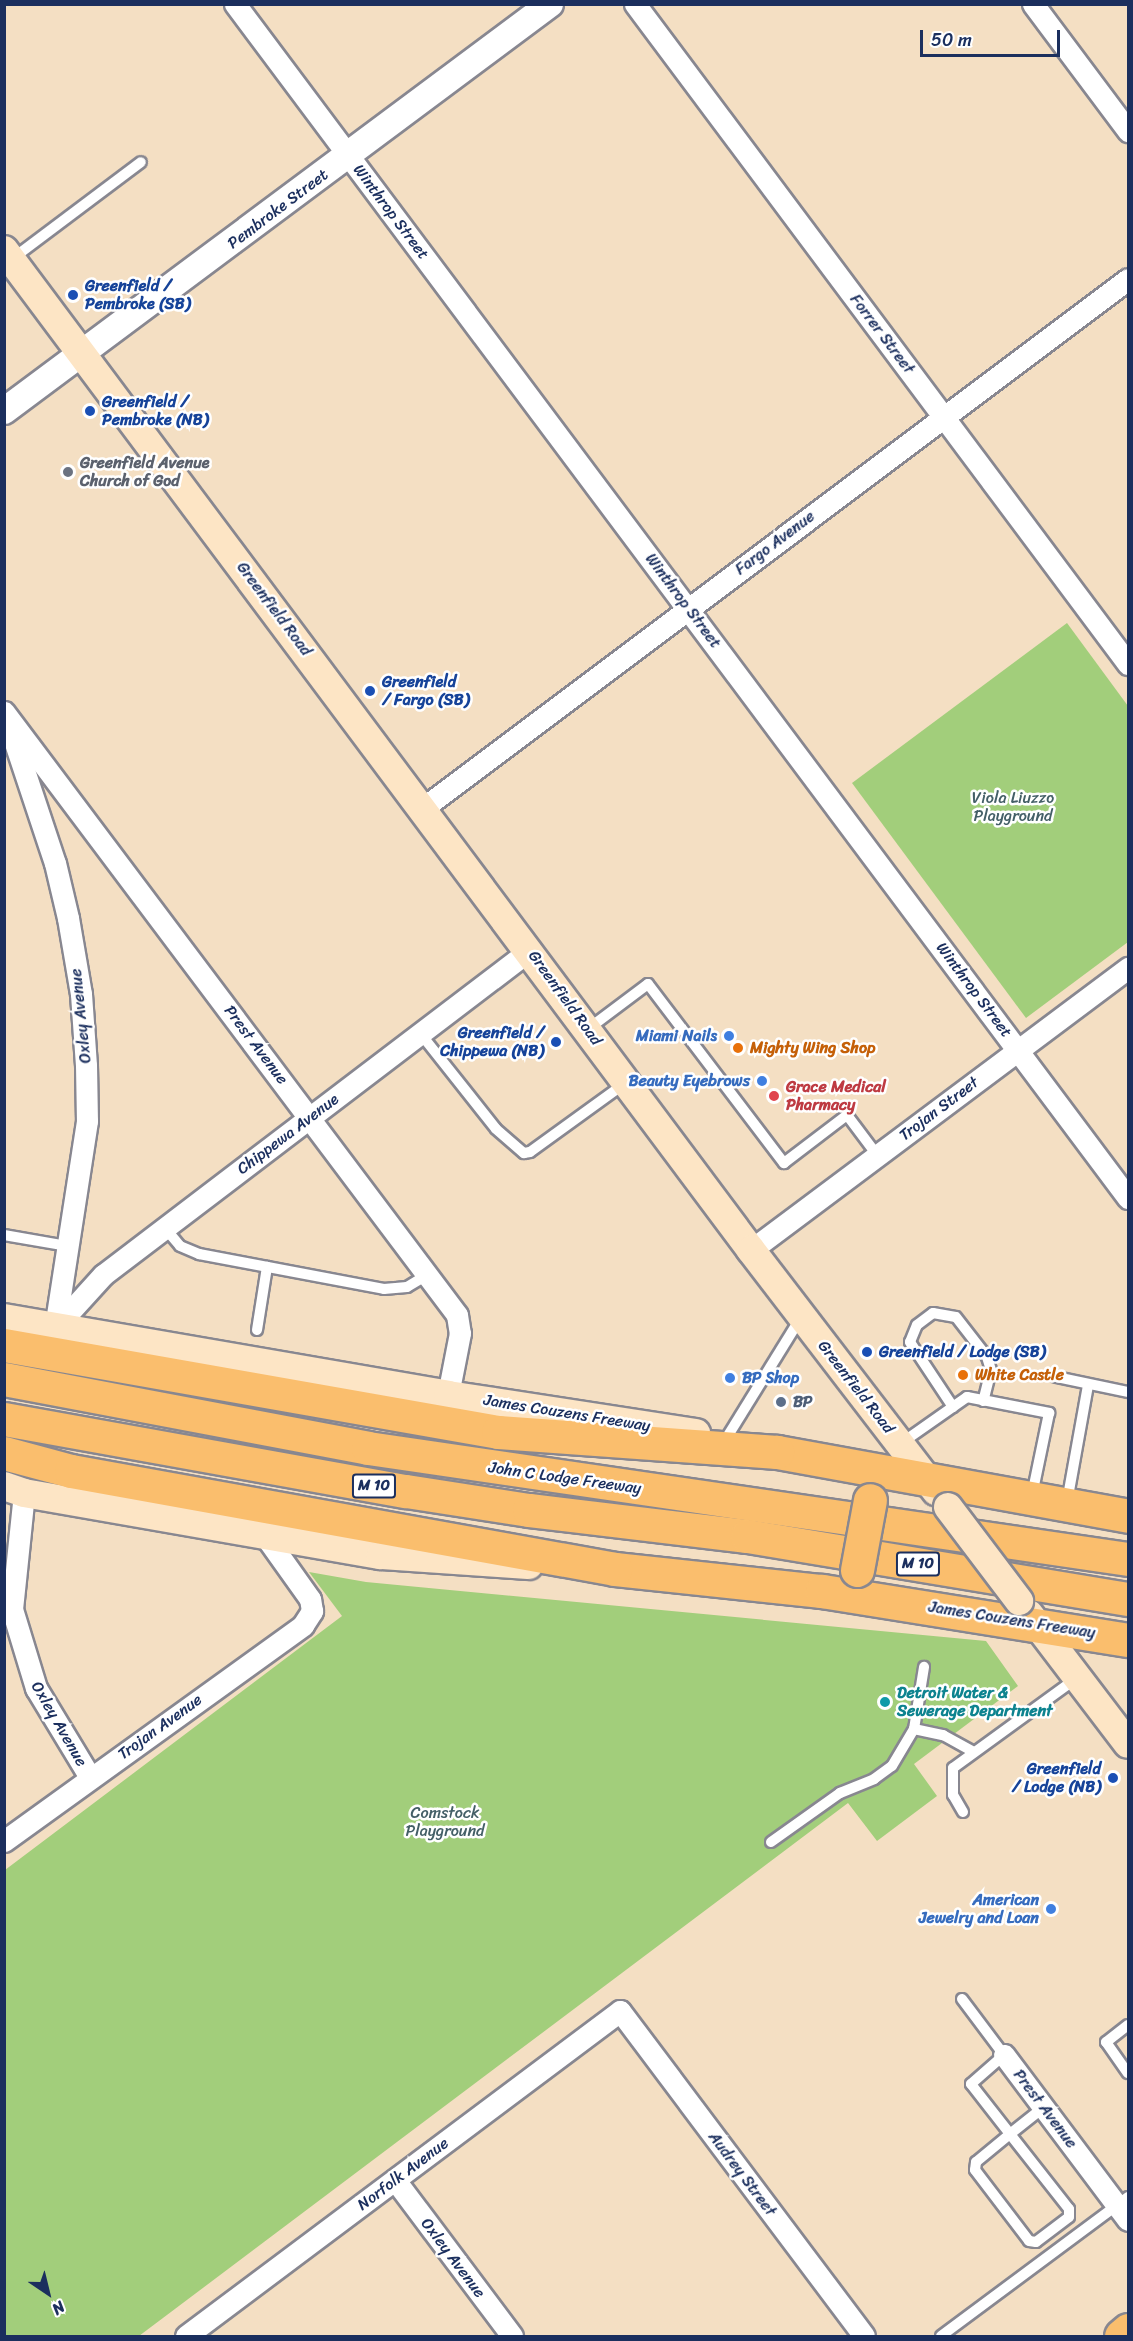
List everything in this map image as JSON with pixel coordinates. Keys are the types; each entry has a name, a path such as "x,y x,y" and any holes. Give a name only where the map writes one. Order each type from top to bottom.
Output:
{"main road":[{"name":"Greenfield Road","path":"8,255 530,950 751,1251 926,1476 1128,1744"},
{"name":"James Couzens Freeway","path":"4,1318 448,1395 727,1437 777,1452 926,1476 1128,1516"},
{"path":"4,1345 498,1432 777,1452"},
{"name":"John C Lodge Freeway","path":"4,1379 391,1451 1128,1559"},
{"name":"M 10","path":"4,1419 440,1496 747,1536 1128,1599"},
{"path":"4,1454 71,1471 615,1569"},
{"path":"822,1591 849,1580 857,1570 870,1500 864,1485 836,1462"},
{"name":"James Couzens Freeway","path":"14,1490 381,1556 615,1569 1027,1612 1128,1640"},
{"path":"1121,2337 1128,2331"}],"street":[{"name":"Winthrop Street","path":"235,4 1128,1198"},
{"name":"Pembroke Street","path":"4,411 550,4"},
{"name":"Forrer Street","path":"635,4 1128,664"},
{"path":"1033,4 1128,131"},
{"name":"Fargo Avenue","path":"423,808 1128,279"},
{"name":"Prest Avenue","path":"5,712 310,1117 427,1275 460,1324 448,1395"},
{"name":"Oxley Avenue","path":"5,712 55,863 81,994 87,1121 55,1328"},
{"name":"Chippewa Avenue","path":"55,1328 104,1275 530,950"},
{"name":"Trojan Street","path":"751,1251 1128,968"},
{"path":"4,1536 14,1490"},
{"name":"Oxley Avenue","path":"14,1490 12,1609 36,1688 90,1778"},
{"name":"Trojan Avenue","path":"4,1841 303,1625 312,1611 310,1599 266,1537"},
{"name":"Norfolk Avenue","path":"186,2337 620,2012"},
{"name":"Audrey Street","path":"620,2012 864,2337"},
{"name":"Prest Avenue","path":"1004,2055 1125,2207"},
{"name":"Oxley Avenue","path":"394,2181 512,2337"}],"lane":[{"path":"8,255 141,162"},
{"path":"588,1029 648,984 784,1162 847,1115 877,1155"},
{"path":"420,1034 496,1129 524,1153 530,1152 627,1082"},
{"path":"165,1228 180,1246 199,1254 384,1289 407,1287 427,1275"},
{"path":"4,1234 68,1246"},
{"path":"257,1330 267,1267"},
{"path":"953,1407 910,1342 916,1325 933,1313 956,1317 987,1357 991,1370 983,1401"},
{"path":"727,1437 802,1317"},
{"path":"1056,1377 1128,1392"},
{"path":"1066,1504 1088,1384"},
{"path":"900,1444 967,1397 1049,1413 1032,1498"},
{"path":"771,1842 840,1793 874,1779 892,1766 914,1729 924,1667"},
{"path":"963,1812 952,1796 953,1768 1077,1678"},
{"path":"914,1729 943,1735 974,1752"},
{"name":"Prest Avenue","path":"962,1999 1004,2055"},
{"path":"1128,2025 1106,2042 1128,2073"},
{"path":"1004,2055 971,2084 1010,2134 1069,2209 1068,2217 1036,2242 1029,2241 975,2170 976,2162 1010,2134 1044,2107"},
{"path":"941,2337 1125,2207"}],"green space":[{"name":"Viola Liuzzo Playground","path":"1067,623 1128,706 1128,942 1026,1018 852,783"},
{"name":"Comstock Playground","path":"309,1572 366,1582 986,1641 1018,1686 914,1764 937,1796 877,1841 848,1803 139,2336 5,2336 5,1870 342,1616"}],"place":[{"name":"Greenfield / Pembroke (SB)","path":"73,295"},
{"name":"Greenfield / Pembroke (NB)","path":"90,411"},
{"name":"Greenfield Avenue Church of God","path":"68,472"},
{"name":"Greenfield / Fargo (SB)","path":"370,691"},
{"name":"Miami Nails","path":"729,1036"},
{"name":"Greenfield / Chippewa (NB)","path":"556,1042"},
{"name":"Mighty Wing Shop","path":"738,1048"},
{"name":"Beauty Eyebrows","path":"762,1081"},
{"name":"Grace Medical Pharmacy","path":"774,1096"},
{"name":"Greenfield / Lodge (SB)","path":"867,1352"},
{"name":"White Castle","path":"963,1375"},
{"name":"BP Shop","path":"730,1378"},
{"name":"BP","path":"781,1402"},
{"name":"Detroit Water & Sewerage Department","path":"885,1702"},
{"name":"Greenfield / Lodge (NB)","path":"1113,1778"},
{"name":"American Jewelry and Loan","path":"1051,1909"}]}
